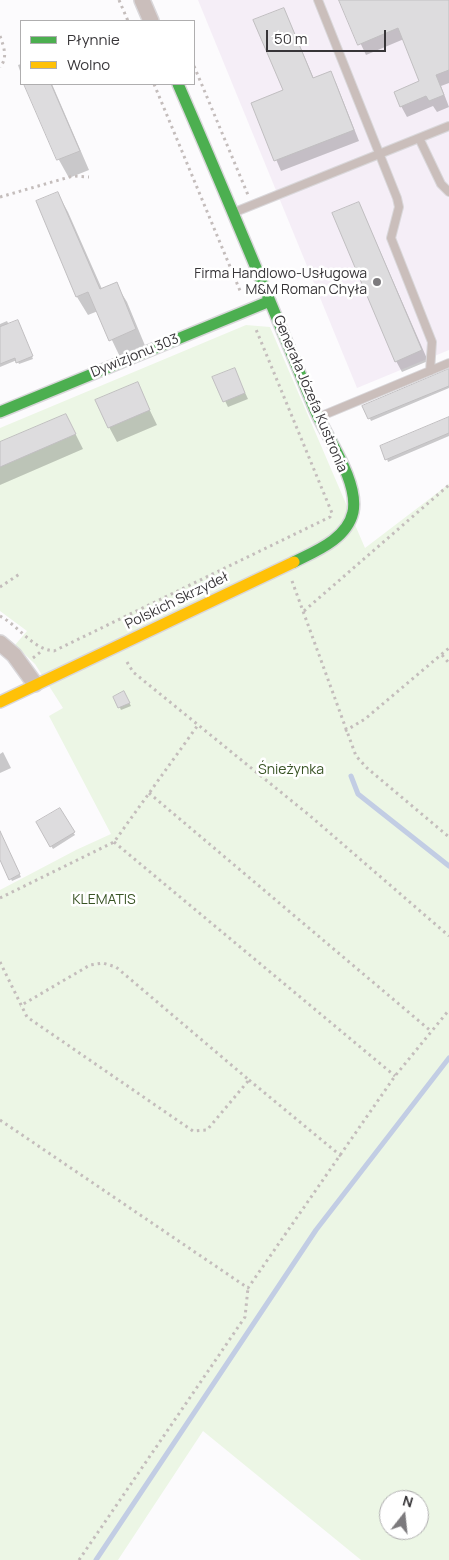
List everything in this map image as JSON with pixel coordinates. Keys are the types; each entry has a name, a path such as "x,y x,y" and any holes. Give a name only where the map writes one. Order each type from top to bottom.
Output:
{"street":[{"path":"142,0 151,20"},
{"name":"Generała Józefa Kustronia","path":"178,85 318,417 350,487 353,512"},
{"name":"Dywizjonu 303","path":"0,412 270,301"},
{"name":"Polskich Skrzydeł","path":"0,702 328,544 350,524 353,512"},
{"path":"0,643 14,655 35,684"}],"lane":[{"path":"318,0 380,154 399,207 391,238 432,342 430,371"},
{"path":"233,212 449,126"},
{"path":"419,138 441,184 449,192"},
{"path":"318,417 449,363"}],"path":[{"path":"119,0 128,20"},
{"path":"0,36 5,54 4,63 0,67"},
{"path":"195,68 252,205"},
{"path":"0,616 23,631 43,650 54,651 330,517 332,513 154,85"},
{"path":"0,197 73,176 89,177"},
{"path":"304,611 449,485"},
{"path":"285,566 304,611 345,731 356,756 367,768 449,837"},
{"path":"0,587 21,573"},
{"path":"345,731 365,719 449,648"},
{"path":"442,654 449,663"},
{"path":"133,672 309,815 449,936"},
{"path":"0,898 114,842 198,725"},
{"path":"149,793 432,1032"},
{"path":"114,842 395,1076"},
{"path":"0,962 27,1017 193,1131 207,1130 248,1080"},
{"path":"20,1006 90,965 103,963 116,967 248,1080 341,1156"},
{"path":"79,1560 244,1317 248,1288 395,1076 449,1010"},
{"path":"0,1120 248,1288"}],"shaded area":[{"path":"198,0 449,0 449,350 357,388"}],"green space":[{"path":"246,325 270,327 365,548 449,484 449,1560 361,1560 203,1431 118,1560 0,1560 0,890 111,834 49,716 63,708 35,664 15,645 27,631 0,611 0,428"}],"building":[{"path":"339,0 449,0 449,70 436,75 444,95 429,101 426,96 400,107 394,92 419,81 398,28 358,45"},
{"path":"284,8 313,78 331,71 354,130 274,161 251,103 283,90 253,20"},
{"path":"24,85 51,85 80,151 57,160"},
{"path":"58,192 100,289 117,282 136,329 109,341 88,292 76,297 36,201"},
{"name":"Firma Handlowo-Usługowa M&M Roman Chyła","path":"359,202 422,350 395,362 332,213"},
{"path":"18,320 33,356 16,363 15,358 0,364 0,327"},
{"path":"235,368 245,393 223,402 212,377"},
{"path":"449,369 449,386 368,419 362,406"},
{"path":"138,382 150,410 108,428 95,400"},
{"path":"66,414 76,434 0,467 0,442"},
{"path":"449,417 449,433 385,460 380,446"},
{"path":"124,691 130,703 118,708 113,697"},
{"path":"60,808 75,832 50,847 36,822"},
{"path":"0,831 20,874 9,880 0,860"}],"waterway":[{"path":"351,776 358,794 449,866"},
{"path":"96,1560 316,1230 449,1058"}],"traffic: fast":[{"path":"178,85 315,410 341,460 351,487 354,500 353,512 344,530 330,543 294,562"},
{"path":"0,412 270,301"}],"traffic: slow":[{"path":"0,702 294,562"}],"place":[{"name":"Firma Handlowo-Usługowa M&M Roman Chyła","path":"377,282"}],"park label":[{"name":"Śnieżynka","path":"291,770"},
{"name":"KLEMATIS","path":"104,900"}]}
